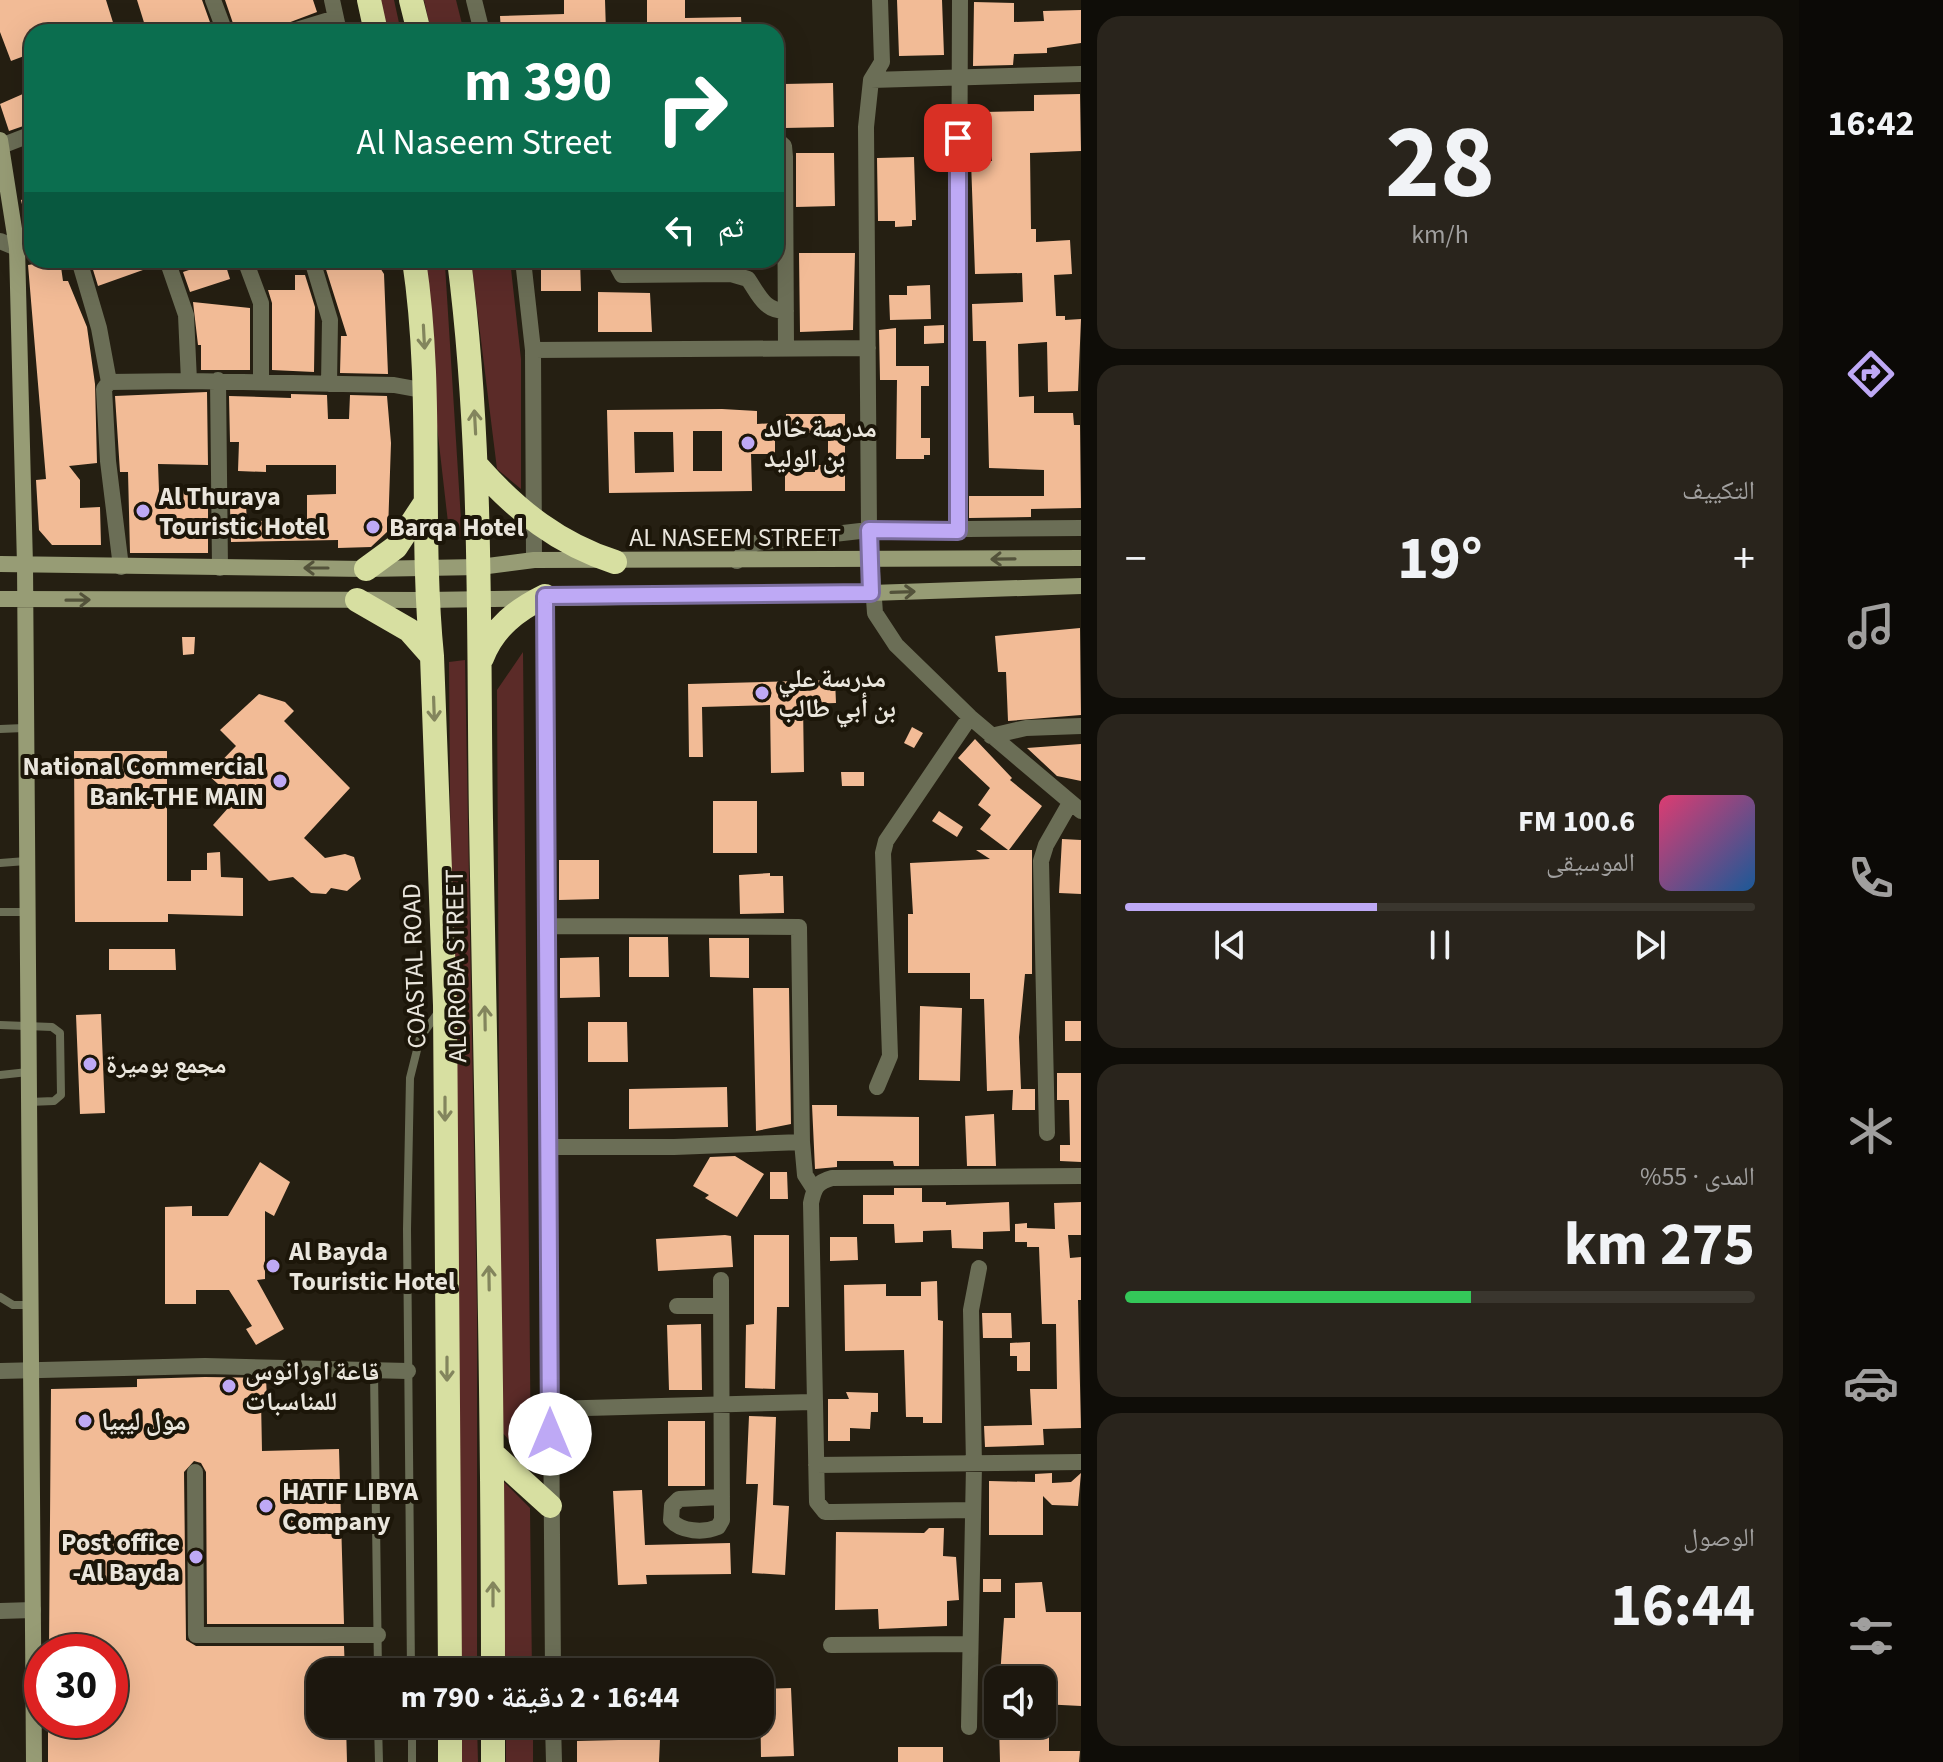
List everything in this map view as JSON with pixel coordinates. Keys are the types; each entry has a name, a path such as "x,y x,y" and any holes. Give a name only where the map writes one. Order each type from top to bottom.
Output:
{"highway":[{"path":"369,0 374,24"},
{"path":"411,0 417,24"},
{"name":"COASTAL ROAD","path":"415,268 424,324 427,391 426,600 432,656 445,1005 450,1658"},
{"name":"ALOROBA STREET","path":"460,268 478,467 478,667 493,1454 493,1658"},
{"path":"478,467 533,521 566,543 615,562"},
{"path":"366,569 402,540 426,501"},
{"path":"478,667 485,648 503,624 527,605 545,596"},
{"path":"357,600 401,624 432,656"},
{"path":"493,1454 550,1506"},
{"path":"450,1738 450,1762"},
{"path":"493,1738 493,1762"}],"street":[{"path":"213,0 222,24"},
{"path":"332,0 338,24"},
{"path":"474,0 480,24"},
{"path":"880,0 882,62 871,80 866,127 871,593 875,613 896,645 970,717 1075,807 1046,845 1041,861 1047,1133"},
{"path":"958,531 960,0"},
{"path":"871,80 1081,74"},
{"path":"0,241 24,248 1,143 24,136"},
{"path":"784,263 786,347"},
{"path":"24,268 24,728 33,1371 34,1762"},
{"path":"81,268 99,328 109,382 104,389 108,461 121,567"},
{"path":"170,268 186,315 189,381"},
{"path":"248,268 261,303 261,380"},
{"path":"314,268 330,320 329,384"},
{"path":"524,268 533,350 534,560"},
{"path":"618,268 622,275 731,274 748,279 763,304 774,311 786,311"},
{"path":"533,350 868,348"},
{"path":"218,380 220,568"},
{"path":"109,382 261,380 394,385 427,391"},
{"path":"737,561 746,549 761,542 869,530 1081,528"},
{"name":"AL NASEEM STREET","path":"0,564 366,569 480,567 534,560 1081,558"},
{"path":"0,599 426,600 871,593 1081,586"},
{"path":"545,596 553,1658"},
{"path":"877,1087 890,1056 883,853 886,841 970,717"},
{"path":"991,736 1026,728 1081,726"},
{"path":"546,926 799,927 802,1142 805,1175 814,1189"},
{"path":"550,1147 674,1147 802,1142"},
{"path":"973,1510 825,1512 817,1502 812,1402 811,1203 814,1189 821,1180 832,1178 1081,1176"},
{"path":"969,1727 974,1465 971,1310 979,1268"},
{"path":"721,1280 722,1497"},
{"path":"677,1306 720,1306"},
{"path":"0,1371 205,1366 408,1371"},
{"path":"549,1409 812,1402"},
{"path":"816,1465 1081,1462"},
{"path":"195,1472 196,1635 378,1635"},
{"path":"0,1611 33,1610"},
{"path":"831,1645 969,1644"},
{"path":"553,1738 554,1762"}],"lane":[{"path":"0,729 24,728"},
{"path":"0,863 26,861"},
{"path":"0,912 27,912"},
{"path":"411,1658 408,1371 410,1078 420,1038 445,1005"},
{"path":"0,1025 52,1027 60,1033 62,1088 54,1101 29,1102"},
{"path":"0,1075 28,1072"},
{"path":"0,1297 13,1305 32,1305"},
{"path":"374,1371 378,1658"},
{"path":"378,1738 379,1762"},
{"path":"412,1738 412,1762"}],"shaded area":[{"path":"376,0 394,0 399,24 380,24"},
{"path":"424,0 456,0 462,24 429,24"},
{"path":"419,268 445,268 462,536 450,540"},
{"path":"472,268 511,268 521,359 521,489 497,469"},
{"path":"523,652 531,1465 501,1431 497,690"},
{"path":"465,660 477,1311 477,1658 457,1658 449,662"},
{"path":"503,1481 530,1508 532,1658 505,1658"},
{"path":"458,1738 477,1738 478,1762 458,1762"},
{"path":"506,1738 533,1738 533,1762 506,1762"}],"building":[{"path":"0,0 106,0 114,24 24,24 24,56 11,61 0,32"},
{"path":"137,0 202,0 211,24 144,24"},
{"path":"225,0 313,0 317,12 285,24 233,24"},
{"path":"564,0 605,0 606,24 500,24 500,16 564,14"},
{"path":"647,0 685,0 685,18 741,17 741,24 647,24"},
{"path":"897,0 942,0 944,55 899,56"},
{"path":"974,2 1014,3 1014,22 1044,21 1043,11 1081,10 1081,43 1047,48 1047,53 1014,54 1013,65 973,66"},
{"path":"833,83 834,127 784,128 784,84"},
{"path":"24,94 24,126 9,131 0,104"},
{"path":"1080,94 1081,151 1030,153 1031,229 1036,229 1036,242 1070,240 1072,274 1054,275 1056,316 1065,316 1065,320 1081,319 1078,391 1048,392 1047,342 1018,344 1019,397 1034,396 1034,413 1073,413 1074,425 1080,425 1081,508 1031,509 1031,517 969,518 969,496 1044,496 1044,470 989,468 986,341 973,341 972,304 1023,302 1022,273 975,274 971,161 992,161 992,135 981,135 980,117 984,117 984,112 1034,111 1034,95"},
{"path":"796,153 834,153 835,206 796,207"},
{"path":"914,157 916,220 912,220 912,226 895,227 895,221 878,221 877,158"},
{"path":"799,253 855,253 853,330 800,332"},
{"path":"28,268 61,268 63,281 68,281 87,327 95,384 97,463 69,466 80,480 80,508 100,507 101,545 52,545 39,530 36,480 46,479"},
{"path":"92,268 149,268 98,286"},
{"path":"195,268 227,268 230,279 190,292 183,272"},
{"path":"326,268 380,268 384,274 388,374 340,373 341,336 347,336"},
{"path":"541,268 580,268 581,291 541,291"},
{"path":"295,275 305,275 315,307 314,372 272,370 272,303 268,290 295,290"},
{"path":"930,285 931,319 890,320 889,295 907,295 907,286"},
{"path":"598,292 650,293 652,332 598,332"},
{"path":"193,302 250,308 250,370 201,370 201,345 198,345"},
{"path":"944,325 944,343 924,344 924,326"},
{"path":"896,328 896,366 929,366 929,386 921,386 921,438 930,438 930,455 924,455 924,459 896,459 897,380 880,380 879,330"},
{"path":"207,392 208,465 158,464 159,491 208,490 208,553 130,553 128,472 120,472 115,396"},
{"path":"291,394 327,395 328,419 349,419 350,395 387,396 391,443 388,531 371,547 338,548 338,540 231,542 230,507 246,506 247,521 307,520 307,495 336,494 336,465 266,465 266,472 238,471 239,442 230,442 229,396 291,398"},
{"name":"مدرسة خالد بن الوليد","path":"607,410 757,411 757,424 775,423 775,454 751,454 752,491 609,493","holes":["693,431 722,431 722,471 693,471","634,432 673,432 674,472 635,473"]},
{"path":"786,414 845,414 845,491 785,491 785,472 815,472 815,465 828,465 828,433 786,433"},
{"path":"1080,628 1081,715 1008,721 1006,672 998,672 995,636"},
{"path":"182,637 195,637 194,654 183,655"},
{"path":"835,680 836,703 803,704 804,772 771,773 770,705 702,707 703,757 689,757 688,684"},
{"path":"259,694 285,702 294,711 284,721 350,788 304,838 325,858 345,854 354,857 361,879 347,891 331,888 326,894 311,893 293,877 269,881 213,825 229,807 227,792 208,775 236,746 220,730"},
{"path":"912,727 923,733 914,748 904,743"},
{"path":"975,739 1012,778 1010,780 1042,806 1009,850 1032,850 1032,974 1025,974 1019,1037 1021,1089 1035,1089 1035,1110 1012,1110 1013,1090 987,1091 984,999 970,999 970,973 908,973 908,914 913,914 910,863 990,859 976,850 1008,850 980,829 991,815 978,805 990,788 958,758"},
{"path":"1081,744 1081,781 1057,776 1027,748"},
{"path":"74,751 167,751 167,881 191,881 191,870 207,870 207,853 220,852 221,877 243,878 243,916 168,914 168,922 75,922"},
{"path":"841,772 864,772 864,786 842,786"},
{"path":"713,801 757,801 757,853 713,853"},
{"path":"939,811 963,827 957,837 932,821"},
{"path":"1062,839 1081,840 1081,894 1059,893"},
{"path":"559,860 599,860 599,899 559,900"},
{"path":"770,873 770,876 783,876 784,913 740,914 739,875"},
{"path":"629,937 668,937 669,977 629,977"},
{"path":"709,938 749,938 749,978 710,977"},
{"path":"109,949 175,949 176,970 109,970"},
{"path":"599,957 600,997 560,998 560,958"},
{"path":"753,988 789,988 791,1124 756,1131"},
{"path":"920,1006 962,1008 960,1081 919,1080"},
{"name":"مجمع بوميرة","path":"101,1014 105,1113 80,1114 76,1015"},
{"path":"1065,1021 1081,1021 1081,1041 1065,1041"},
{"path":"588,1022 627,1022 628,1062 588,1062"},
{"path":"1057,1073 1081,1073 1081,1162 1060,1161 1060,1145 1070,1145 1069,1100 1057,1100"},
{"path":"727,1087 728,1127 629,1129 629,1089"},
{"path":"812,1105 837,1105 837,1116 919,1117 919,1166 894,1166 893,1161 837,1161 837,1167 815,1169"},
{"path":"994,1114 996,1166 967,1166 965,1116"},
{"path":"735,1156 764,1174 737,1217 705,1198 709,1195 693,1186 710,1157"},
{"path":"260,1162 290,1182 274,1216 265,1211 265,1279 257,1280 284,1329 256,1345 246,1329 252,1326 229,1290 196,1290 196,1304 165,1304 165,1207 192,1206 192,1216 228,1216"},
{"path":"770,1172 787,1172 788,1199 770,1199"},
{"path":"894,1188 922,1188 922,1202 946,1202 946,1205 1009,1202 1010,1231 983,1232 983,1249 952,1248 951,1230 923,1231 923,1242 895,1243 894,1224 863,1224 863,1195 894,1195"},
{"path":"1081,1202 1081,1235 1068,1235 1070,1258 1081,1257 1081,1300 1078,1300 1081,1428 1043,1429 1044,1445 985,1447 984,1426 1032,1425 1030,1389 1057,1389 1056,1324 1042,1324 1039,1247 1027,1247 1027,1242 1015,1242 1015,1224 1027,1223 1027,1228 1055,1229 1054,1203"},
{"path":"754,1235 789,1235 789,1307 777,1307 775,1389 745,1388 746,1325 754,1324"},
{"path":"731,1236 733,1267 658,1271 656,1239"},
{"path":"830,1237 857,1237 858,1260 830,1261"},
{"path":"937,1281 938,1320 943,1321 942,1423 923,1423 923,1417 906,1417 904,1350 845,1351 844,1285 886,1284 886,1296 921,1296 921,1282"},
{"path":"982,1313 1011,1313 1012,1338 983,1338"},
{"path":"701,1324 702,1390 669,1390 667,1325"},
{"path":"1030,1342 1030,1371 1017,1371 1017,1356 1010,1356 1010,1343"},
{"name":"Post office -Al Bayda","path":"266,1378 267,1400 261,1400 262,1451 339,1449 344,1624 207,1624 206,1472 201,1463 194,1461 184,1472 186,1640 196,1646 344,1646 344,1658 306,1658 306,1738 346,1738 347,1762 48,1762 48,1738 128,1738 128,1634 49,1634 51,1389 137,1387 137,1379"},
{"path":"846,1392 878,1393 878,1412 871,1412 870,1429 850,1428 850,1441 828,1441 828,1399 849,1399"},
{"path":"749,1416 776,1417 773,1505 789,1506 785,1575 752,1573 758,1484 746,1484"},
{"path":"668,1421 705,1421 705,1486 668,1486"},
{"path":"1052,1473 1052,1483 1071,1482 1081,1473 1078,1506 1052,1505 1043,1496 1043,1535 989,1535 989,1481 1035,1482 1035,1474"},
{"path":"642,1490 645,1545 730,1543 731,1574 646,1575 647,1584 618,1585 613,1491"},
{"path":"929,1528 944,1528 943,1556 956,1557 959,1600 947,1601 947,1626 879,1629 878,1609 835,1610 836,1532 924,1533"},
{"path":"983,1579 1001,1579 1001,1592 983,1592"},
{"path":"1042,1582 1046,1612 1081,1612 1081,1706 1056,1705 1056,1666 1001,1666 1004,1618 1015,1618 1015,1583"},
{"path":"791,1688 794,1756 761,1757 761,1738 774,1738 774,1689"},
{"path":"999,1738 1049,1738 1049,1751 1080,1751 1079,1762 1000,1762"},
{"path":"660,1739 659,1762 577,1762 577,1741"},
{"path":"898,1747 943,1747 943,1762 898,1762"}],"place":[{"name":"مدرسة خالد بن الوليد","path":"748,443"},
{"name":"Al Thuraya Touristic Hotel","path":"143,511"},
{"name":"Barqa Hotel","path":"373,527"},
{"name":"مدرسة علي بن أبي طالب","path":"762,693"},
{"name":"National Commercial Bank-THE MAIN","path":"280,781"},
{"name":"مجمع بوميرة","path":"90,1064"},
{"name":"Al Bayda Touristic Hotel","path":"273,1266"},
{"name":"قاعة اورانوس للمناسبات","path":"229,1386"},
{"name":"مول ليبيا","path":"85,1421"},
{"name":"HATIF LIBYA Company","path":"266,1506"},
{"name":"Post office -Al Bayda","path":"196,1557"}],"route":[{"path":"550,1434 545,596 871,593 869,530 958,531 958,138"}]}
